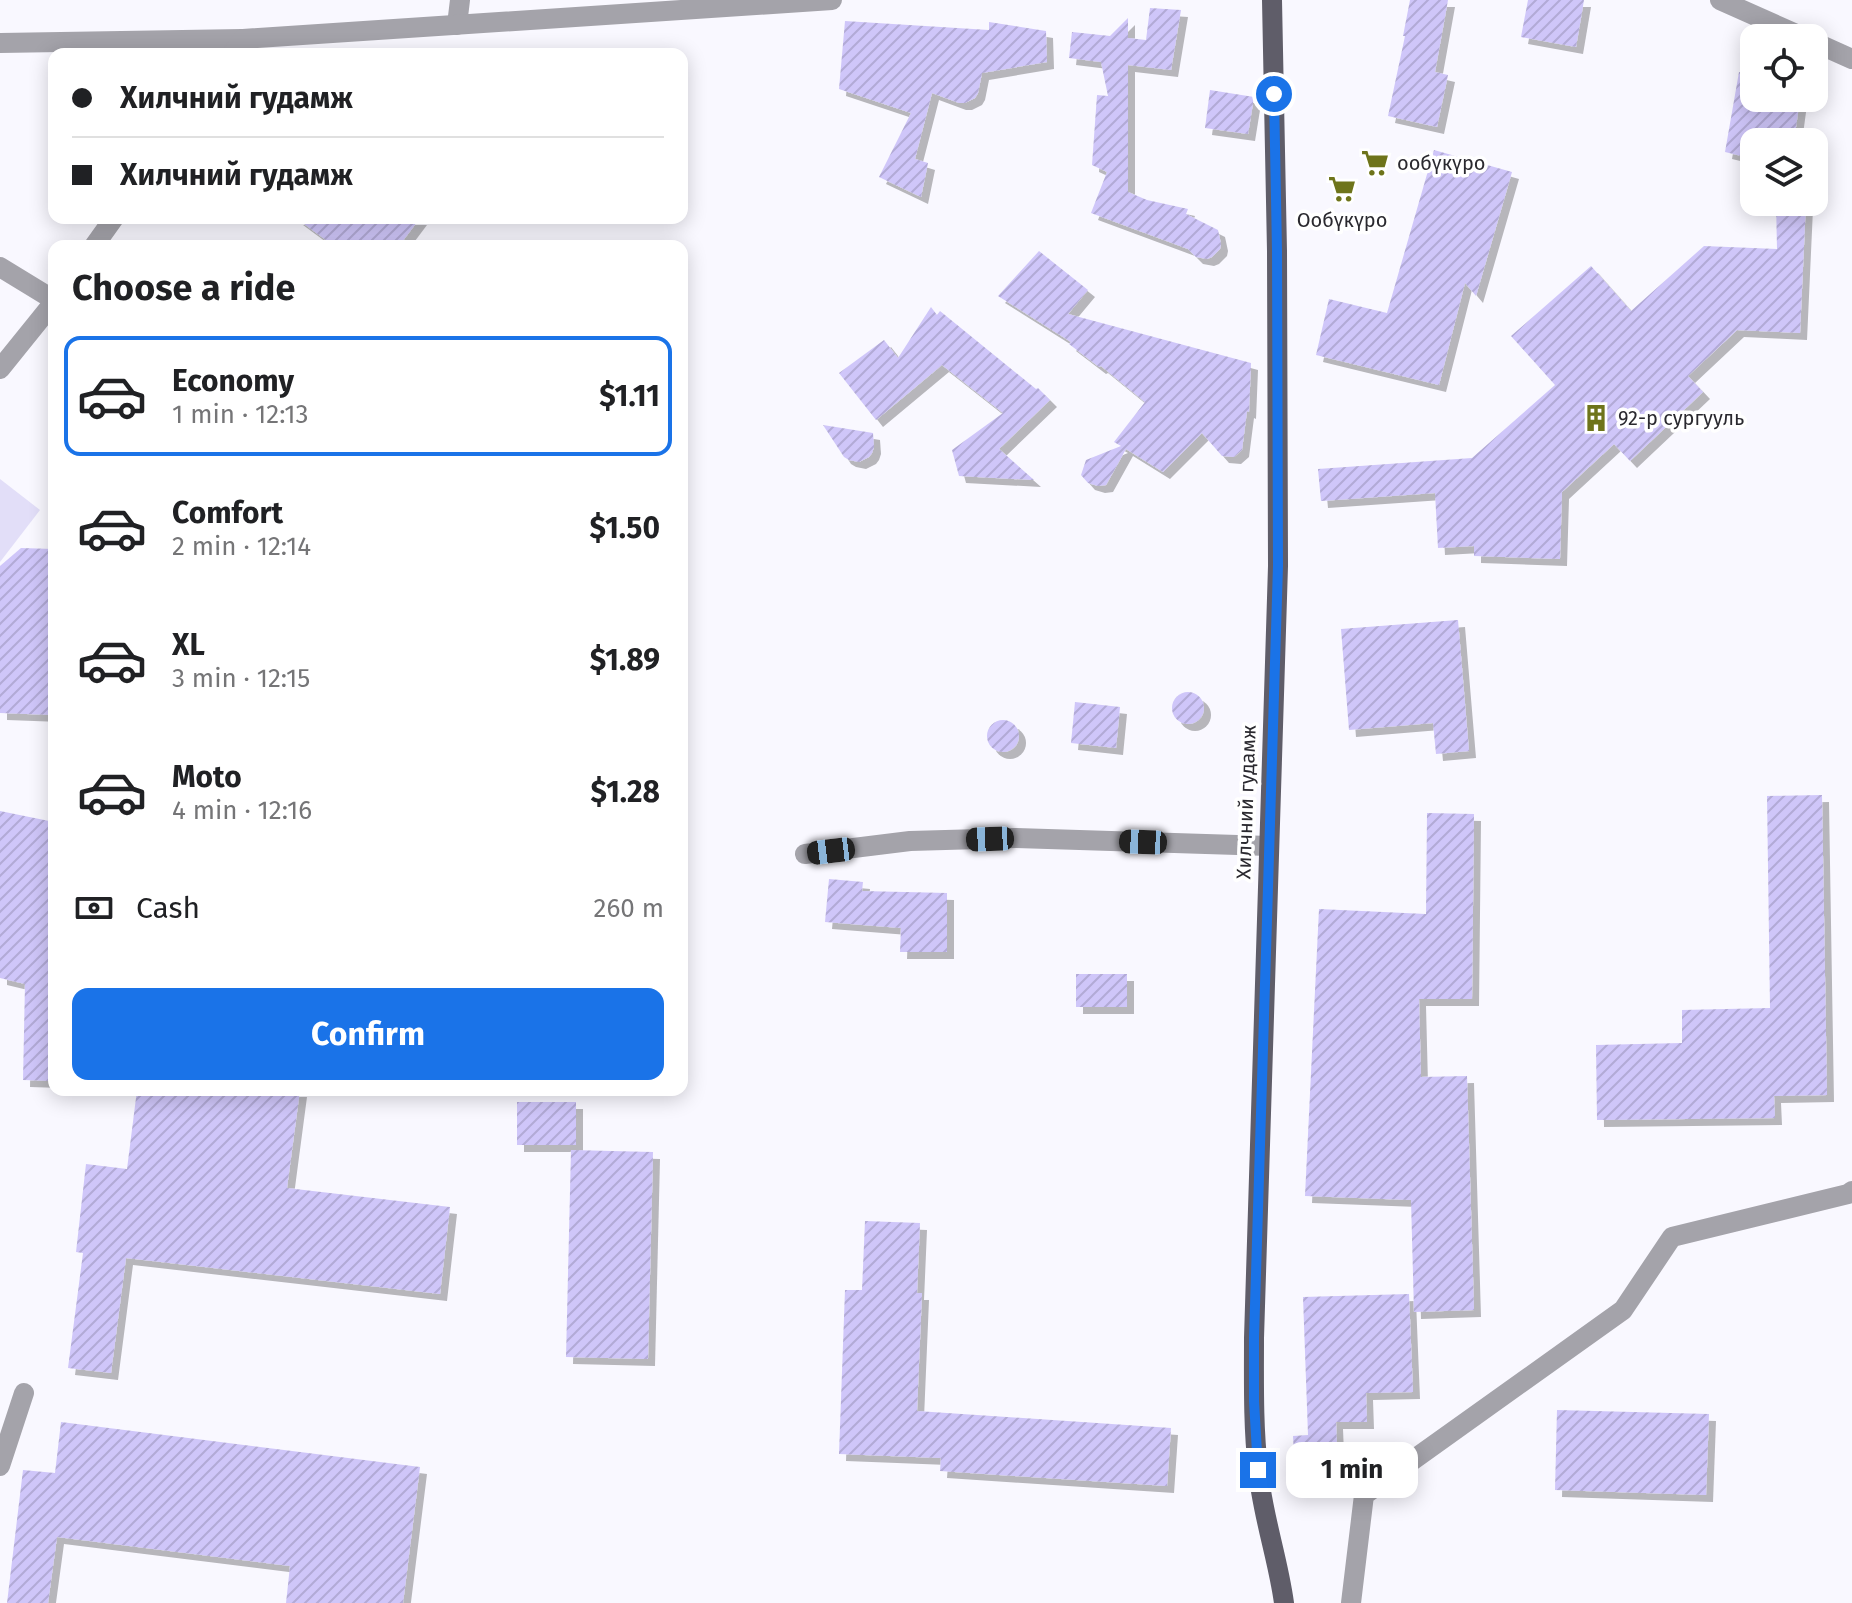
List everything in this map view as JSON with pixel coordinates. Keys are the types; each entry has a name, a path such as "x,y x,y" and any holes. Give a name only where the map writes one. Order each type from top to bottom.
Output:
{"main road":[{"name":"Хилчний гудамж","path":"1272,0 1278,566 1254,1401 1258,1470 1284,1603"}],"street":[{"path":"457,25 460,0"},
{"path":"0,43 238,46 457,25 832,0"},
{"path":"1720,0 1774,24"},
{"path":"1828,48 1852,59"},
{"path":"0,267 48,297"},
{"path":"0,369 48,309"},
{"path":"805,854 910,841 1016,838 1269,846"},
{"path":"1351,1603 1364,1495 1623,1310 1672,1237 1852,1191"},
{"path":"0,1466 24,1393"}],"shaded area":[{"path":"0,479 40,510 0,562"}],"building":[{"path":"1410,0 1448,0 1435,72 1448,75 1437,127 1388,116"},
{"path":"1528,0 1584,0 1576,47 1521,37"},
{"path":"1150,8 1181,10 1171,70 1128,65 1128,192 1147,200 1188,209 1186,214 1218,230 1220,249 1207,259 1091,213 1107,172 1092,165 1097,95 1108,96 1101,62 1069,58 1072,32 1110,36 1128,18 1128,38 1146,40"},
{"path":"845,21 989,30 989,22 1046,31 1047,62 982,73 978,93 965,103 932,93 915,159 928,163 921,197 879,177 911,113 839,89"},
{"path":"1739,72 1740,112 1798,112 1796,128 1740,128 1740,156 1725,152"},
{"path":"1210,90 1254,97 1248,134 1205,128"},
{"path":"1434,150 1512,172 1476,296 1465,283 1439,385 1316,355 1329,299 1387,313"},
{"name":"92-р сургууль","path":"1776,216 1805,216 1800,333 1737,330 1688,376 1703,392 1630,461 1614,444 1562,492 1560,559 1474,556 1474,546 1438,548 1435,493 1321,501 1318,469 1472,458 1555,385 1511,336 1591,266 1631,311 1704,246 1777,249"},
{"path":"304,224 416,224 404,240 326,240"},
{"path":"1039,251 1088,290 1068,314 1251,363 1249,412 1242,450 1234,457 1222,456 1202,433 1163,472 1126,449 1106,485 1088,483 1081,475 1086,460 1121,446 1114,442 1145,402 1069,344 1071,342 998,296"},
{"path":"931,307 937,315 940,311 1050,400 999,449 1034,480 959,476 952,450 1003,413 942,365 876,420 839,373 884,340 898,358"},
{"path":"823,425 873,433 872,453 859,462 849,460"},
{"path":"21,548 48,549 48,715 0,713 0,566"},
{"path":"1458,620 1469,751 1436,754 1433,723 1349,730 1341,629"},
{"path":"1188,692 1199,697 1204,708 1199,719 1188,724 1177,719 1172,708 1177,697"},
{"path":"1075,702 1120,707 1116,748 1071,743"},
{"path":"1003,720 1014,725 1019,736 1014,747 1003,752 992,747 987,736 992,725"},
{"path":"1822,795 1827,1095 1774,1096 1775,1118 1597,1120 1596,1045 1682,1043 1682,1010 1770,1008 1767,796"},
{"path":"0,811 48,821 48,1081 23,1080 25,984 0,978"},
{"path":"1427,813 1474,814 1472,999 1419,999 1421,1077 1467,1076 1474,1310 1414,1312 1411,1200 1305,1196 1319,909 1426,914"},
{"path":"829,879 863,882 862,891 947,893 947,952 900,952 901,928 825,922"},
{"path":"1076,974 1127,974 1127,1007 1076,1007"},
{"path":"136,1096 299,1096 287,1188 450,1207 440,1294 126,1258 111,1373 68,1368 83,1253 76,1252 86,1164 127,1169"},
{"path":"517,1102 576,1102 576,1145 517,1145"},
{"path":"571,1150 653,1152 648,1359 566,1357"},
{"path":"865,1221 920,1223 917,1293 922,1293 917,1411 1171,1428 1167,1486 940,1471 941,1458 839,1454 845,1290 862,1290"},
{"path":"1409,1294 1413,1392 1366,1393 1367,1422 1336,1422 1338,1471 1295,1473 1293,1436 1308,1435 1303,1297"},
{"path":"1557,1410 1709,1414 1706,1495 1555,1490"},
{"path":"61,1422 420,1467 403,1603 286,1603 290,1566 57,1537 48,1603 7,1603 23,1470 55,1473"}],"place":[{"name":"ообүкүро","path":"1375,163"},
{"name":"Ообүкүро","path":"1342,189"},
{"name":"92-р сургууль","path":"1596,418"}],"route":[{"path":"1258,1470 1254,1338 1278,566 1274,94"}]}
